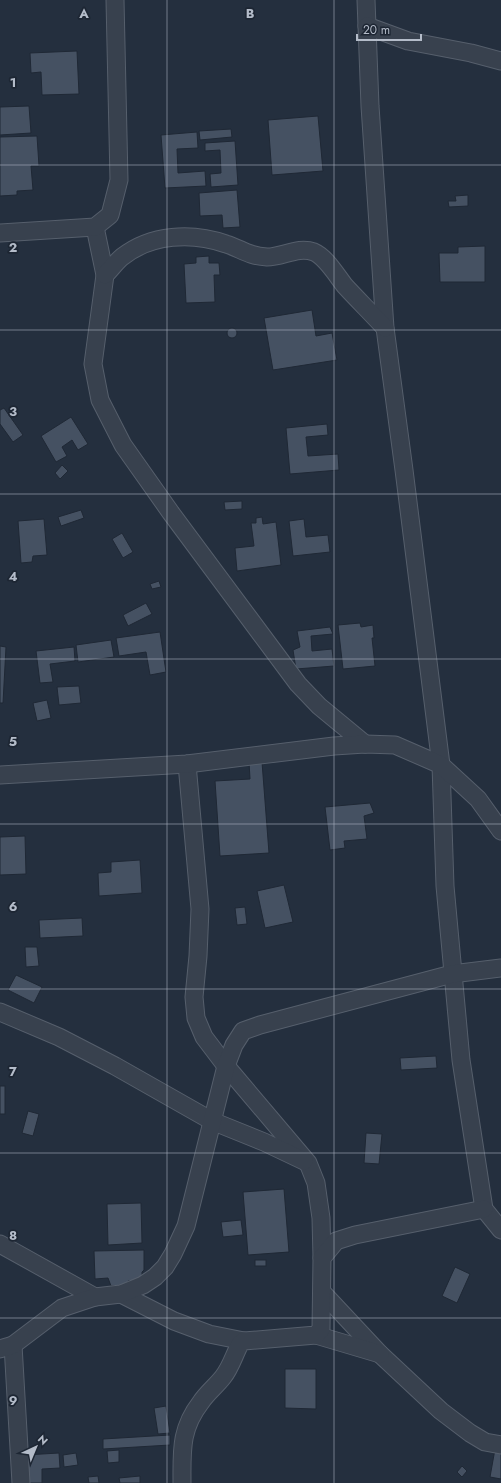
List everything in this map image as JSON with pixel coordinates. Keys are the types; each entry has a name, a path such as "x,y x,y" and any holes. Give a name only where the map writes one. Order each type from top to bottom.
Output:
{"street":[{"path":"0,233 95,227 110,215 119,180 115,0"},
{"path":"366,0 370,106 385,328 441,765 445,886 461,1060 484,1209 501,1230"},
{"path":"367,26 408,42 471,53 501,61"},
{"path":"95,227 105,275 93,364 100,400 123,445 171,513 298,684 319,706 365,744"},
{"path":"105,275 122,258 138,247 154,241 178,236 205,239 227,244 248,254 267,257 303,250 314,252 321,257 346,287 385,328"},
{"path":"0,775 187,764 334,746 365,744 396,745 441,765 478,799 501,831"},
{"path":"187,764 200,909 198,956 194,997 196,1018 204,1037 226,1066 308,1163 316,1183 321,1218 322,1258 321,1329 316,1335"},
{"path":"478,799 501,811"},
{"path":"21,1483 6,1347 62,1308 94,1297 121,1294 143,1285 156,1277 165,1268 186,1226 226,1066 234,1045 243,1031 267,1023 452,974 501,968"},
{"path":"0,1012 66,1040 121,1069 212,1121 264,1142 308,1163"},
{"path":"322,1258 336,1241 355,1235 484,1209"},
{"path":"0,1244 94,1297"},
{"path":"322,1292 380,1354 440,1411 485,1442 501,1445"},
{"path":"121,1294 174,1321 209,1334 244,1341 316,1335 380,1354"},
{"path":"182,1483 182,1447 184,1433 189,1419 201,1402 223,1377 240,1344 244,1341"}],"building":[{"path":"77,51 79,94 42,95 41,72 31,73 30,53"},
{"path":"29,106 31,133 0,135 0,107"},
{"path":"318,116 323,171 272,175 268,120"},
{"path":"231,129 232,137 200,140 199,131"},
{"path":"197,132 198,148 177,149 178,173 205,171 206,186 165,188 161,135"},
{"path":"37,136 39,166 31,166 33,190 17,191 17,195 0,196 0,137"},
{"path":"235,141 238,185 211,187 210,174 221,173 220,150 205,151 205,143"},
{"path":"237,190 240,227 223,228 222,215 200,216 199,193"},
{"path":"468,195 468,206 449,207 448,201 456,201 455,196"},
{"path":"485,246 485,282 440,282 439,253 458,253 458,247"},
{"path":"209,256 209,263 219,263 220,275 214,275 215,302 186,303 184,264 196,263 196,257"},
{"path":"312,310 316,336 332,333 337,360 273,370 264,318"},
{"path":"230,328 234,328 237,333 234,338 230,338 227,335 227,331"},
{"path":"4,408 23,435 13,442 0,424 0,410"},
{"path":"71,417 88,444 78,450 72,440 62,447 67,456 56,462 41,436"},
{"path":"327,424 328,435 306,437 308,456 338,454 339,470 290,474 286,428"},
{"path":"62,465 68,471 60,479 55,473"},
{"path":"242,501 242,509 225,510 224,502"},
{"path":"81,510 84,518 61,526 58,517"},
{"path":"262,517 263,524 276,522 281,565 237,571 235,548 254,546 251,523 256,523 256,518"},
{"path":"44,519 47,555 33,556 32,562 21,563 18,521"},
{"path":"304,519 306,537 328,535 330,552 293,556 289,521"},
{"path":"122,533 133,552 123,558 112,539"},
{"path":"159,581 161,587 152,589 150,584"},
{"path":"146,603 152,614 128,626 123,615"},
{"path":"360,623 361,627 373,625 374,638 372,638 375,666 343,669 338,625"},
{"path":"330,627 333,634 311,636 312,651 332,649 334,666 296,669 293,650 300,647 297,631"},
{"path":"160,632 166,672 150,675 146,652 119,656 116,638"},
{"path":"111,640 114,657 78,662 76,645"},
{"path":"0,646 6,647 3,703 0,703"},
{"path":"74,647 75,661 50,664 53,682 40,683 36,651"},
{"path":"79,686 81,703 59,705 57,687"},
{"path":"47,700 51,718 37,721 33,703"},
{"path":"249,762 262,762 269,853 220,856 215,781 250,779"},
{"path":"370,803 374,813 364,816 367,839 344,841 345,848 330,850 325,807"},
{"path":"25,836 26,874 0,875 0,837"},
{"path":"140,860 142,893 99,896 98,873 111,872 111,862"},
{"path":"284,885 293,922 265,928 257,891"},
{"path":"245,907 247,924 237,925 235,908"},
{"path":"82,918 83,936 40,938 39,920"},
{"path":"25,947 37,947 39,966 26,967"},
{"path":"16,975 42,987 34,1003 8,990"},
{"path":"436,1056 437,1068 401,1070 400,1058"},
{"path":"0,1086 5,1086 5,1114 0,1114"},
{"path":"28,1111 39,1114 33,1136 22,1133"},
{"path":"366,1133 382,1134 379,1164 364,1163"},
{"path":"284,1189 289,1252 248,1255 243,1192"},
{"path":"141,1203 142,1243 108,1245 107,1204"},
{"path":"241,1220 243,1235 223,1237 221,1222"},
{"path":"144,1250 144,1270 142,1272 142,1280 128,1281 125,1285 111,1286 108,1278 95,1279 94,1251"},
{"path":"255,1260 266,1260 266,1266 255,1266"},
{"path":"455,1267 470,1274 457,1303 442,1296"},
{"path":"285,1369 316,1369 316,1409 285,1408"},
{"path":"166,1406 170,1433 158,1434 154,1408"},
{"path":"170,1435 170,1445 103,1449 103,1439"},
{"path":"495,1449 501,1450 501,1479 490,1477"},
{"path":"119,1450 119,1462 108,1463 107,1451"},
{"path":"59,1453 60,1468 42,1469 42,1483 27,1483 25,1455"},
{"path":"76,1453 78,1465 64,1467 63,1455"},
{"path":"462,1466 467,1471 462,1477 457,1472"},
{"path":"98,1476 99,1483 89,1483 88,1477"},
{"path":"140,1476 140,1483 120,1483 119,1478"}]}
